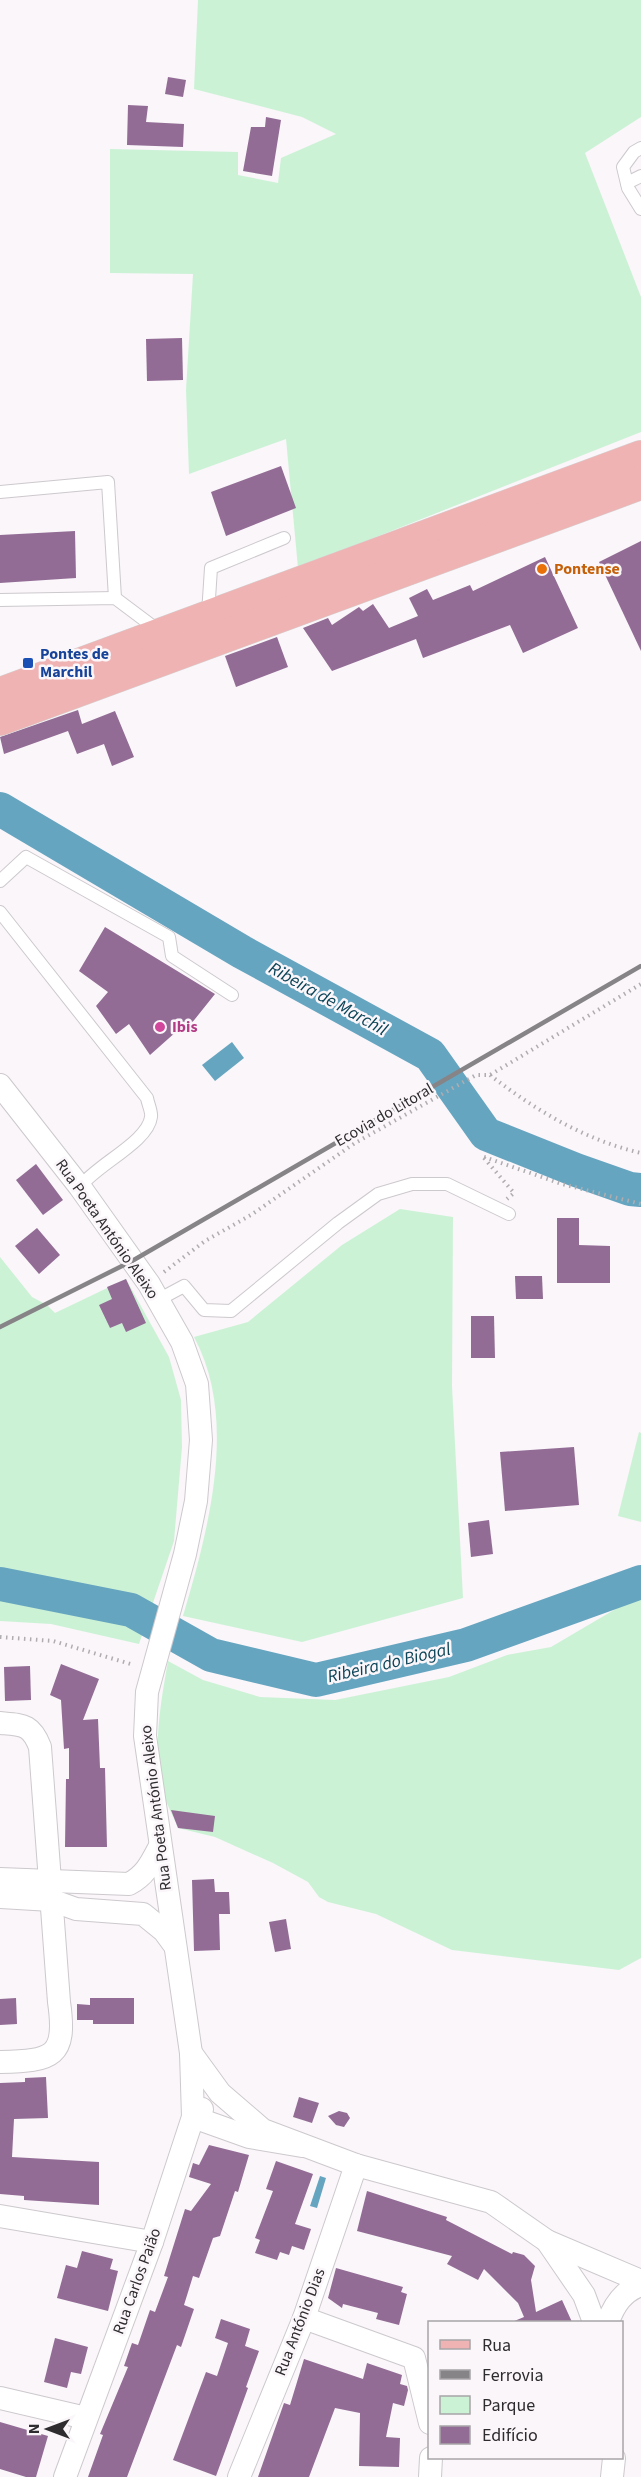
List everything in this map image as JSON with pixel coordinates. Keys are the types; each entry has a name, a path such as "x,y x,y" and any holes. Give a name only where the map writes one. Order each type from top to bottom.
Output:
{"main road":[{"path":"0,693 641,457"},
{"path":"0,719 641,483"}],"street":[{"name":"Rua Poeta António Aleixo","path":"0,1086 80,1187 154,1292 182,1342 197,1384 201,1440 196,1501 185,1554 147,1692 145,1736 163,1894 175,1947 191,2053 220,2092 263,2130 356,2165 491,2202 547,2241 584,2295 594,2321"},
{"path":"0,1724 24,1725 34,1732 40,1747 54,1945 63,2031 58,2047 45,2058 0,2062"},
{"path":"129,1884 140,1878 149,1868 159,1846"},
{"path":"0,1878 129,1884 163,1894"},
{"path":"0,1897 50,1879"},
{"path":"50,1879 81,1909"},
{"path":"124,1911 150,1903 163,1894"},
{"path":"54,1945 65,1918 81,1909 143,1914 164,1931 175,1947"},
{"path":"191,2053 193,2118 249,2137 302,2146"},
{"name":"Rua Carlos Paião","path":"65,2477 152,2242 193,2118 220,2092"},
{"name":"Rua António Dias","path":"239,2477 304,2318 356,2165"},
{"path":"0,2216 152,2242"},
{"path":"547,2241 641,2283"},
{"path":"608,2321 612,2310 628,2289 641,2283"},
{"path":"304,2318 414,2358 428,2419"},
{"path":"0,2398 86,2418"},
{"path":"430,2477 431,2459"},
{"path":"612,2477 614,2459"}],"lane":[{"path":"641,148 634,152 623,166 627,183 641,209"},
{"path":"627,183 641,176"},
{"path":"0,492 108,482 115,598"},
{"path":"208,617 211,568 284,538"},
{"path":"0,600 115,598 162,634"},
{"path":"0,881 26,857 169,937 172,956 232,995"},
{"path":"0,912 147,1098 151,1117 143,1134 88,1176 80,1187"},
{"path":"154,1292 184,1286 204,1310 231,1311 338,1223 378,1194 412,1184 447,1184 509,1214"}],"path":[{"name":"Ecovia do Litoral","path":"154,1292 205,1240 251,1215 355,1143 476,1076 490,1075 641,984"},
{"path":"490,1075 537,1109 609,1146 641,1153"},
{"path":"496,1207 514,1193 484,1157 562,1184 641,1204"},
{"path":"0,1637 53,1641 154,1660"}],"green space":[{"path":"198,0 641,0 641,117 585,153 641,297 641,432 298,568 286,439 189,474 186,390 193,274 110,273 110,149 238,152 238,175 278,183 281,158 336,134 302,117 194,89"},
{"path":"400,1209 453,1217 452,1386 463,1598 302,1642 183,1616 202,1548 209,1512 215,1476 217,1439 215,1404 207,1369 194,1337 248,1322 342,1245"},
{"path":"0,1257 32,1297 47,1305 55,1313 126,1279 169,1357 181,1400 182,1447 174,1541 139,1644 51,1624 0,1621"},
{"path":"639,1432 641,1433 641,1522 618,1516"},
{"path":"641,1594 641,1958 619,1970 452,1950 376,1914 328,1902 319,1897 308,1882 273,1863 215,1837 178,1828 162,1791 158,1754 161,1707 168,1661 203,1680 260,1697 335,1700 449,1677 507,1655 551,1647"}],"water":[{"path":"232,1042 244,1058 215,1081 202,1065"},
{"path":"320,2176 326,2178 317,2208 310,2206"}],"building":[{"path":"168,77 186,80 183,97 165,94"},
{"path":"128,105 148,106 146,122 184,124 183,147 127,145"},
{"path":"266,117 281,120 272,176 243,171 251,127 265,127"},
{"path":"182,338 183,380 147,381 146,339"},
{"path":"281,466 296,508 226,536 211,492"},
{"path":"75,531 76,578 0,583 0,535"},
{"path":"641,541 641,651 599,562"},
{"path":"545,557 578,628 523,653 510,625 423,658 416,639 332,671 303,628 328,618 332,625 359,607 363,611 373,604 389,628 418,616 409,598 427,589 433,600 470,585 473,591"},
{"path":"277,637 288,667 236,687 225,656"},
{"path":"78,710 82,724 115,711 134,757 112,766 104,744 77,754 68,731 4,754 0,737"},
{"name":"Ibis","path":"105,927 215,994 183,1034 177,1031 150,1055 129,1024 116,1034 96,1006 108,992 79,971"},
{"path":"36,1164 63,1200 43,1215 16,1180"},
{"path":"557,1218 579,1218 579,1245 610,1246 610,1283 557,1283"},
{"path":"37,1228 60,1255 39,1274 15,1246"},
{"path":"515,1276 542,1276 543,1299 516,1299"},
{"path":"126,1279 146,1323 126,1332 122,1323 110,1328 99,1305 112,1299 107,1287"},
{"path":"471,1316 494,1316 495,1358 471,1358"},
{"path":"574,1447 579,1505 505,1511 500,1452"},
{"path":"489,1520 493,1554 471,1557 468,1523"},
{"path":"61,1664 99,1679 83,1720 98,1719 100,1768 105,1768 107,1847 65,1847 69,1748 64,1749 61,1700 50,1695"},
{"path":"30,1666 31,1700 5,1701 4,1667"},
{"path":"171,1810 215,1816 213,1832 178,1828"},
{"path":"214,1879 215,1892 229,1892 230,1914 219,1914 220,1950 194,1951 192,1880"},
{"path":"286,1919 291,1949 275,1952 269,1922"},
{"path":"16,1998 17,2024 0,2025 0,1999"},
{"path":"90,1998 134,1998 134,2024 93,2024 93,2020 77,2020 77,2004 90,2005"},
{"path":"46,2077 48,2118 14,2119 12,2157 99,2162 99,2205 24,2200 24,2196 0,2194 0,2083 25,2082 25,2078"},
{"path":"299,2097 319,2103 312,2123 293,2117"},
{"path":"339,2111 347,2113 350,2118 344,2127 336,2125 328,2116"},
{"path":"209,2145 249,2155 238,2192 235,2191 220,2236 213,2238 199,2278 193,2276 184,2305 194,2309 181,2347 177,2345 127,2477 88,2477 103,2435 100,2434 128,2367 124,2366 132,2343 138,2345 150,2310 155,2312 168,2277 164,2276 185,2209 191,2211 211,2184 189,2177 193,2163 199,2165"},
{"path":"276,2161 313,2174 295,2224 311,2229 304,2250 292,2246 289,2255 280,2252 277,2260 255,2253 260,2240 255,2238 273,2191 266,2189"},
{"path":"367,2191 447,2217 446,2220 512,2254 513,2252 524,2255 535,2266 531,2280 536,2312 562,2300 572,2321 514,2321 524,2317 518,2303 484,2269 478,2280 447,2264 452,2256 357,2231"},
{"path":"82,2251 113,2259 110,2269 118,2271 108,2311 57,2298 66,2265 77,2268"},
{"path":"336,2268 403,2287 401,2292 407,2294 399,2325 376,2319 378,2313 343,2304 342,2308 328,2298"},
{"path":"221,2319 250,2329 245,2346 259,2351 216,2476 173,2460 206,2372 217,2376 228,2343 215,2338"},
{"path":"55,2338 88,2347 81,2374 71,2372 67,2388 44,2382"},
{"path":"304,2359 363,2379 367,2363 402,2375 400,2384 407,2386 408,2390 404,2406 393,2403 386,2437 400,2438 399,2467 359,2466 360,2413 335,2408 309,2477 258,2477 284,2403 290,2405"},
{"path":"0,2422 48,2436 36,2477 26,2477 0,2469"}],"waterway":[{"name":"Ribeira de Marchil","path":"0,809 242,952 430,1055 486,1134 576,1170 630,1189 641,1190"},
{"name":"Ribeira do Biogal","path":"0,1584 131,1610 211,1655 316,1680 466,1645 641,1582"}],"railway":[{"path":"0,1327 132,1261 641,966"}],"place":[{"name":"Pontense","path":"542,569"},
{"name":"Pontes de Marchil","path":"28,663"},
{"name":"Ibis","path":"160,1027"}]}
